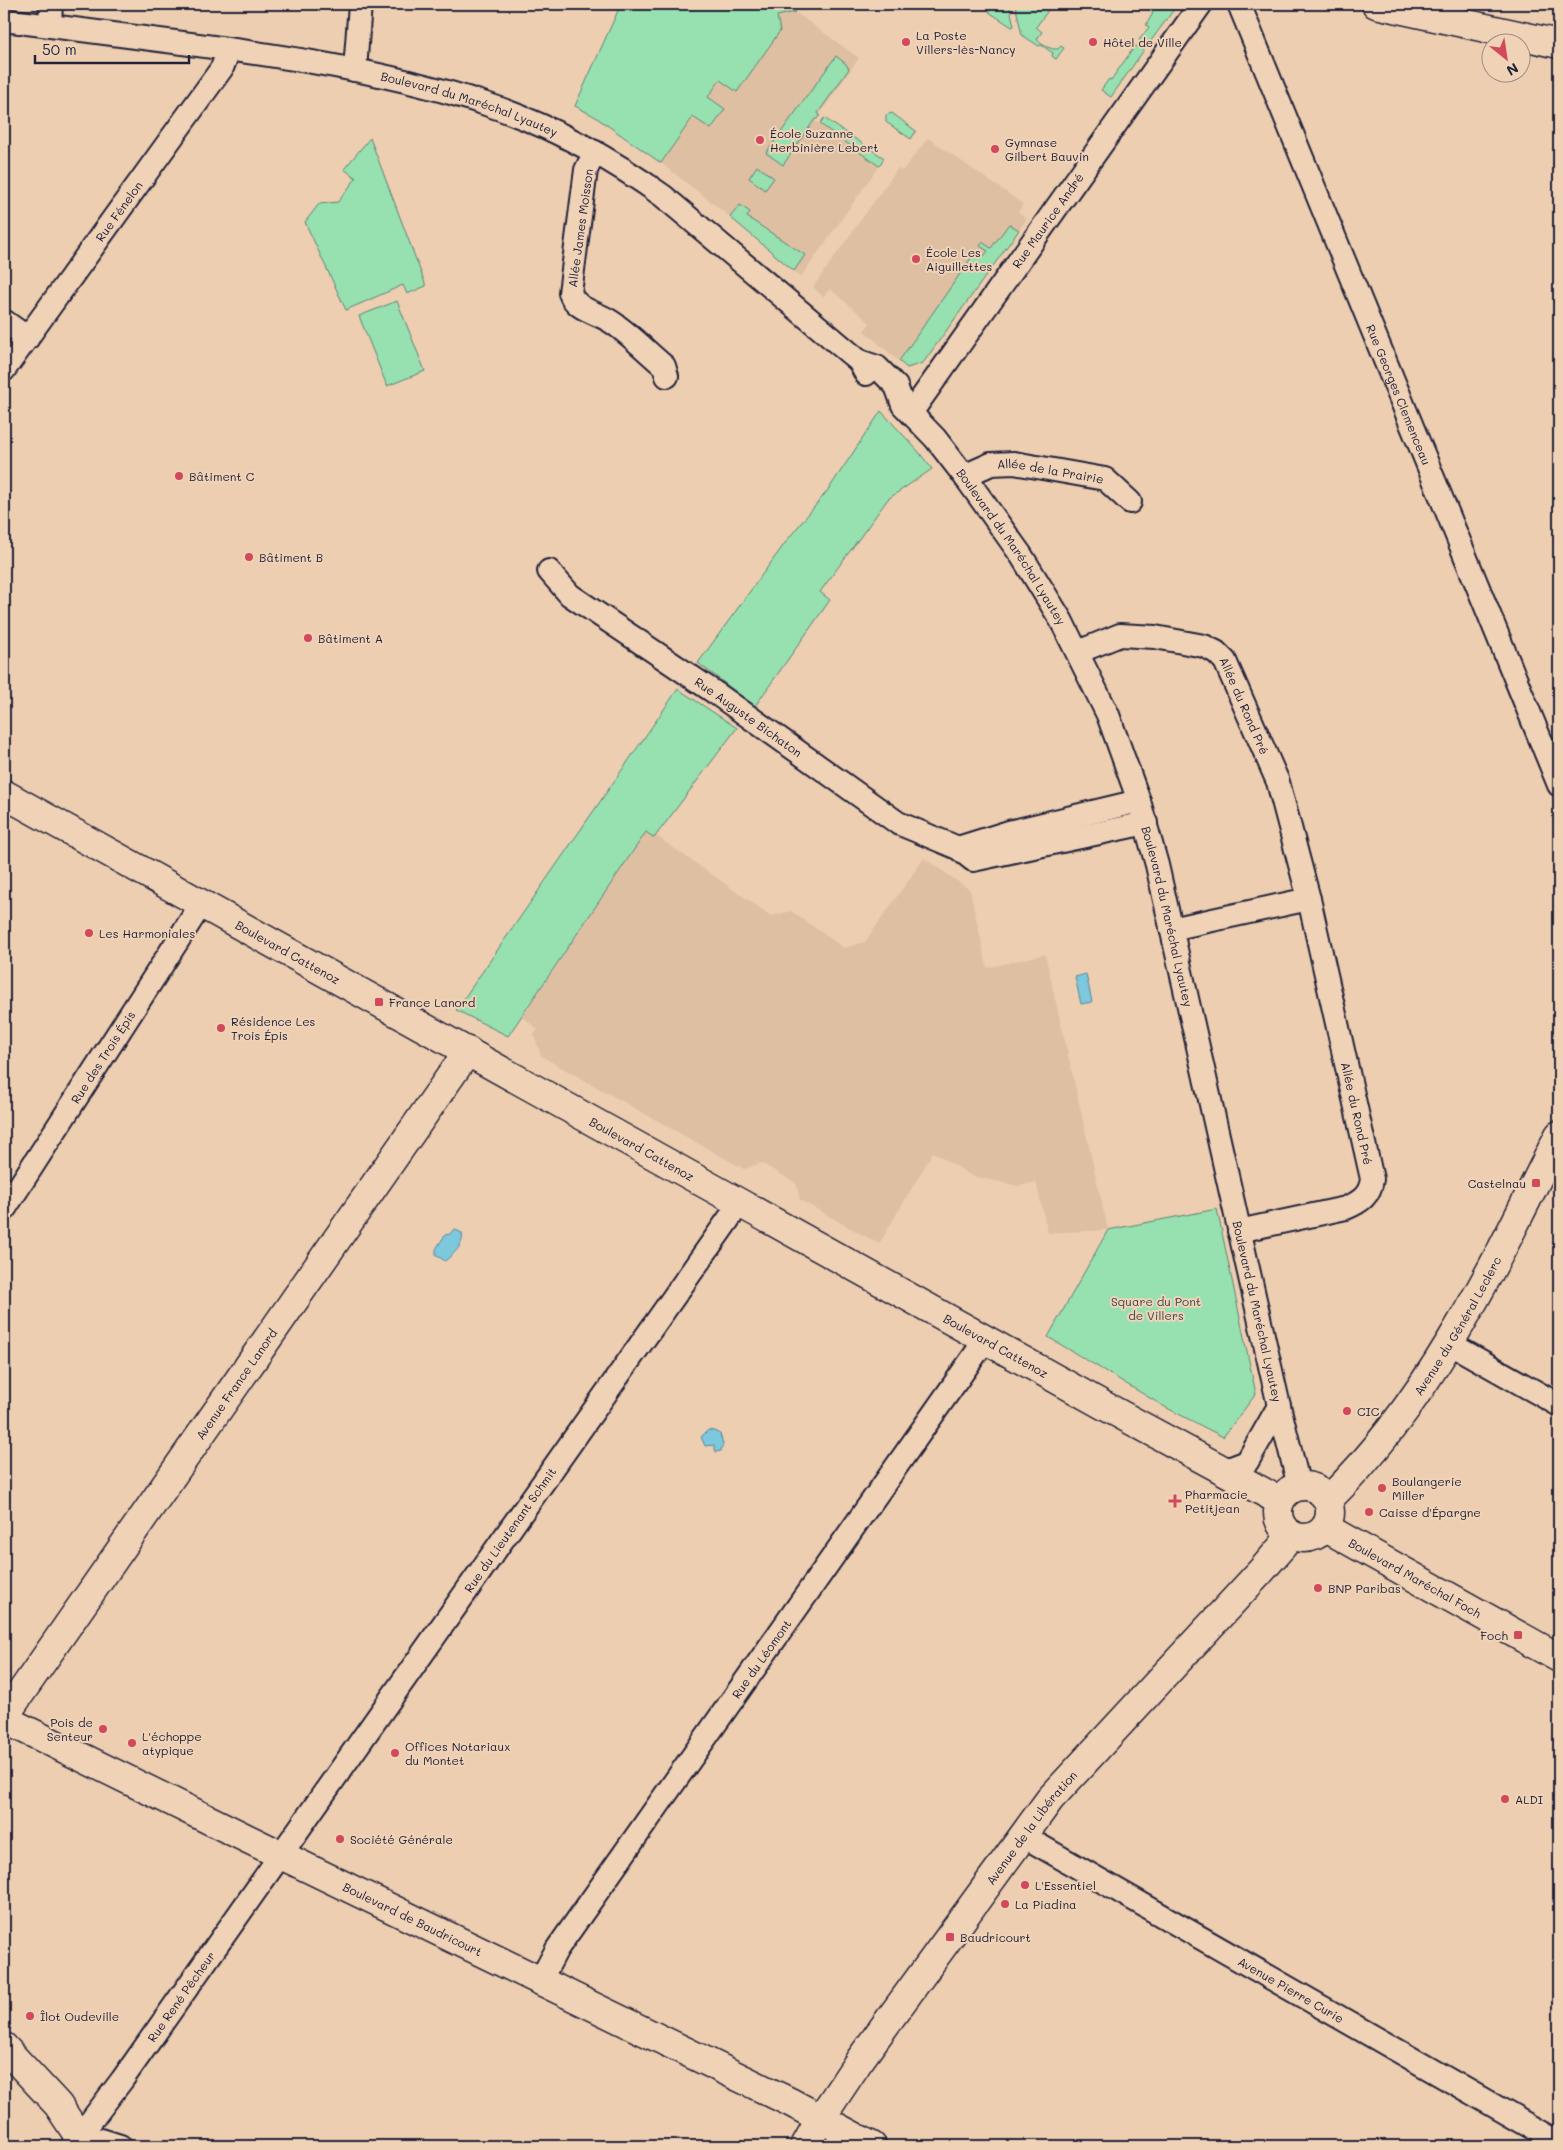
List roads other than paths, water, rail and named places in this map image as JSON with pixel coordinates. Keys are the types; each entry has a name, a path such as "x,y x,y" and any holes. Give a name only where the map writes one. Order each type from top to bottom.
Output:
{"street":[{"path":"355,70 360,4"},
{"name":"Rue Maurice André","path":"907,409 1201,4"},
{"name":"Rue Georges Clemenceau","path":"1239,4 1559,785"},
{"path":"1376,4 1559,44"},
{"name":"Boulevard du Maréchal Lyautey","path":"4,20 51,15 229,50 355,70 485,104 508,112 595,152 638,178 663,196 859,361 870,381 892,403 907,409 935,438 1021,555 1057,612 1108,714 1139,801 1171,929 1279,1406 1290,1494"},
{"name":"Rue Fénelon","path":"4,370 222,68 229,50"},
{"name":"Allée James Moisson","path":"595,152 586,170 570,293 578,305 611,321 664,366 667,376"},
{"path":"4,321 28,338"},
{"name":"Allée de la Prairie","path":"966,478 973,472 991,464 1014,463 1097,476 1111,483 1130,502"},
{"name":"Rue Auguste Bichaton","path":"549,571 570,595 717,694 898,823 958,848 973,860 1146,823"},
{"name":"Allée du Rond Pré","path":"1078,652 1120,635 1204,646 1216,652 1225,661 1278,782 1309,898 1372,1179 1368,1194 1359,1203 1346,1208 1239,1231"},
{"name":"Boulevard Cattenoz","path":"4,794 1131,1421 1146,1427 1226,1470 1290,1494"},
{"path":"958,848 1010,832 1139,801"},
{"path":"1171,929 1309,898"},
{"name":"Rue des Trois Épis","path":"4,1210 202,903"},
{"name":"Avenue France Lanord","path":"4,1718 468,1051"},
{"name":"Avenue du Général Leclerc","path":"1328,1500 1392,1428 1449,1343 1493,1264 1559,1135"},
{"name":"Rue du Lieutenant Schmit","path":"279,1855 740,1203"},
{"name":"Rue du Léomont","path":"540,1981 563,1941 986,1340"},
{"path":"1449,1343 1559,1405"},
{"path":"1226,1470 1247,1462 1279,1406"},
{"path":"1316,1488 1328,1500 1330,1514 1326,1528 1314,1537 1299,1538 1292,1535 1282,1526 1279,1520 1278,1514 1290,1494 1316,1488"},
{"name":"Boulevard Maréchal Foch","path":"1326,1528 1559,1658"},
{"name":"Avenue de la Libération","path":"805,2146 821,2118 859,2061 1050,1799 1262,1570 1292,1535"},
{"name":"Boulevard de Baudricourt","path":"4,1718 279,1855 821,2118 872,2146"},
{"name":"Avenue Pierre Curie","path":"1023,1836 1559,2143"},
{"name":"Rue René Pêcheur","path":"79,2143 279,1855"},
{"path":"4,2047 58,2104 79,2143 101,2140 120,2146"}],"water":[{"path":"1086,974 1092,1002 1081,1004 1075,977"},
{"path":"454,1229 462,1233 462,1241 458,1249 445,1261 436,1255 436,1249 445,1235 450,1234"},
{"path":"708,1430 720,1434 723,1444 721,1451 716,1452 714,1445 705,1446 701,1437"}],"place":[{"name":"La Poste Villers-lès-Nancy","path":"906,42"},
{"name":"Hôtel de Ville","path":"1093,42"},
{"name":"École Suzanne Herbinière Lebert","path":"760,140"},
{"name":"Gymnase Gilbert Bauvin","path":"995,149"},
{"name":"École Les Aiguillettes","path":"916,259"},
{"name":"Bâtiment C","path":"179,476"},
{"name":"Bâtiment B","path":"249,557"},
{"name":"Bâtiment A","path":"308,638"},
{"name":"Les Harmoniales","path":"89,933"},
{"name":"France Lanord","path":"379,1002"},
{"name":"Résidence Les Trois Épis","path":"221,1028"},
{"name":"Castelnau","path":"1536,1183"},
{"name":"CIC","path":"1347,1411"},
{"name":"Boulangerie Miller","path":"1382,1488"},
{"name":"Pharmacie Petitjean","path":"1175,1501"},
{"name":"Caisse d'Épargne","path":"1369,1512"},
{"name":"BNP Paribas","path":"1318,1588"},
{"name":"Foch","path":"1518,1635"},
{"name":"Pois de Senteur","path":"103,1729"},
{"name":"L'échoppe atypique","path":"132,1743"},
{"name":"Offices Notariaux du Montet","path":"395,1753"},
{"name":"ALDI","path":"1505,1799"},
{"name":"Société Générale","path":"340,1839"},
{"name":"L'Essentiel","path":"1025,1885"},
{"name":"La Piadina","path":"1005,1904"},
{"name":"Baudricourt","path":"950,1937"},
{"name":"Îlot Oudeville","path":"30,2016"}],"park label":[{"name":"Square du Pont de Villers","path":"1156,1308"}]}
